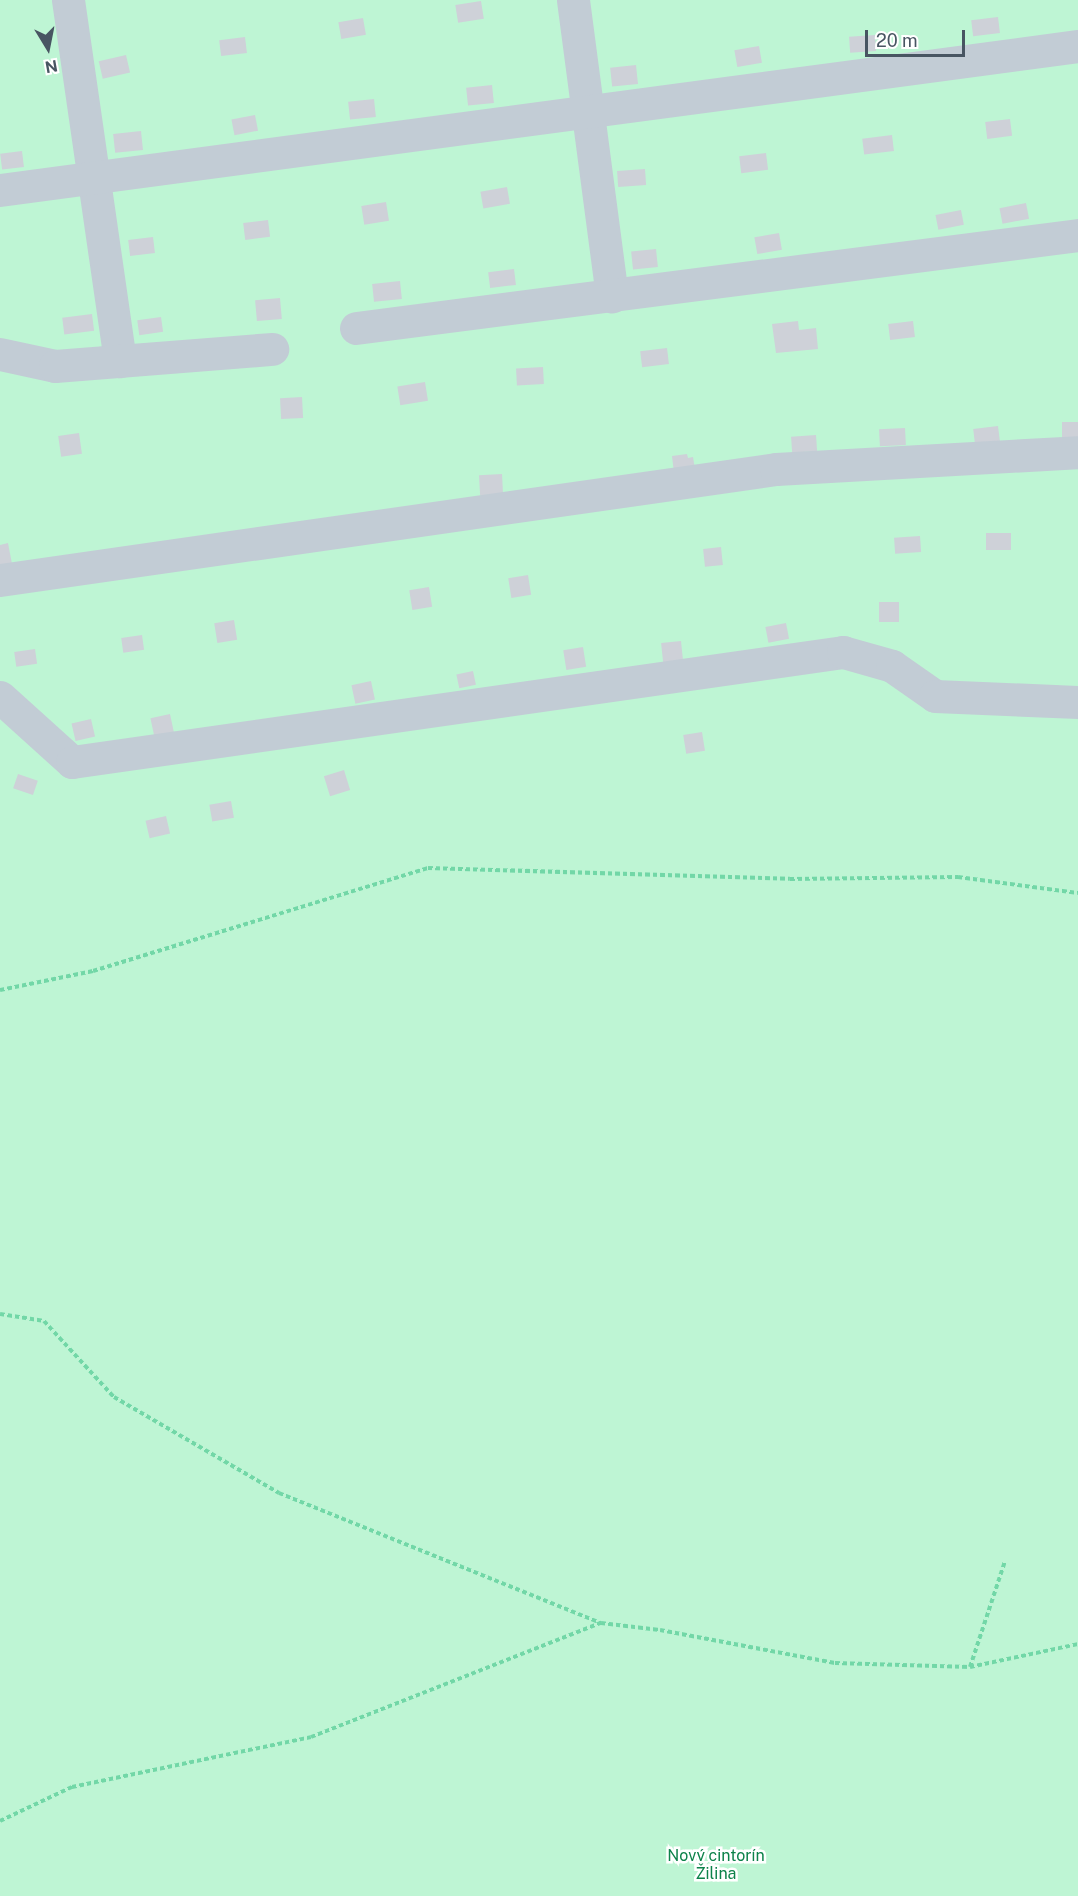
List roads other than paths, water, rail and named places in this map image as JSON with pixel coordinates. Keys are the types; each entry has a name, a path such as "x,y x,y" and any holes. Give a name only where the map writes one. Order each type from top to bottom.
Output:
{"lane":[{"path":"68,0 120,361"},
{"path":"573,0 612,296"},
{"path":"0,190 1078,46"},
{"path":"356,328 1078,235"},
{"path":"0,354 55,366 272,350"},
{"path":"0,580 776,469 1078,452"},
{"path":"0,697 72,762 843,652 892,666 935,696 1078,702"}],"park label":[{"name":"Nový cintorín Žilina","path":"716,1865"}]}
